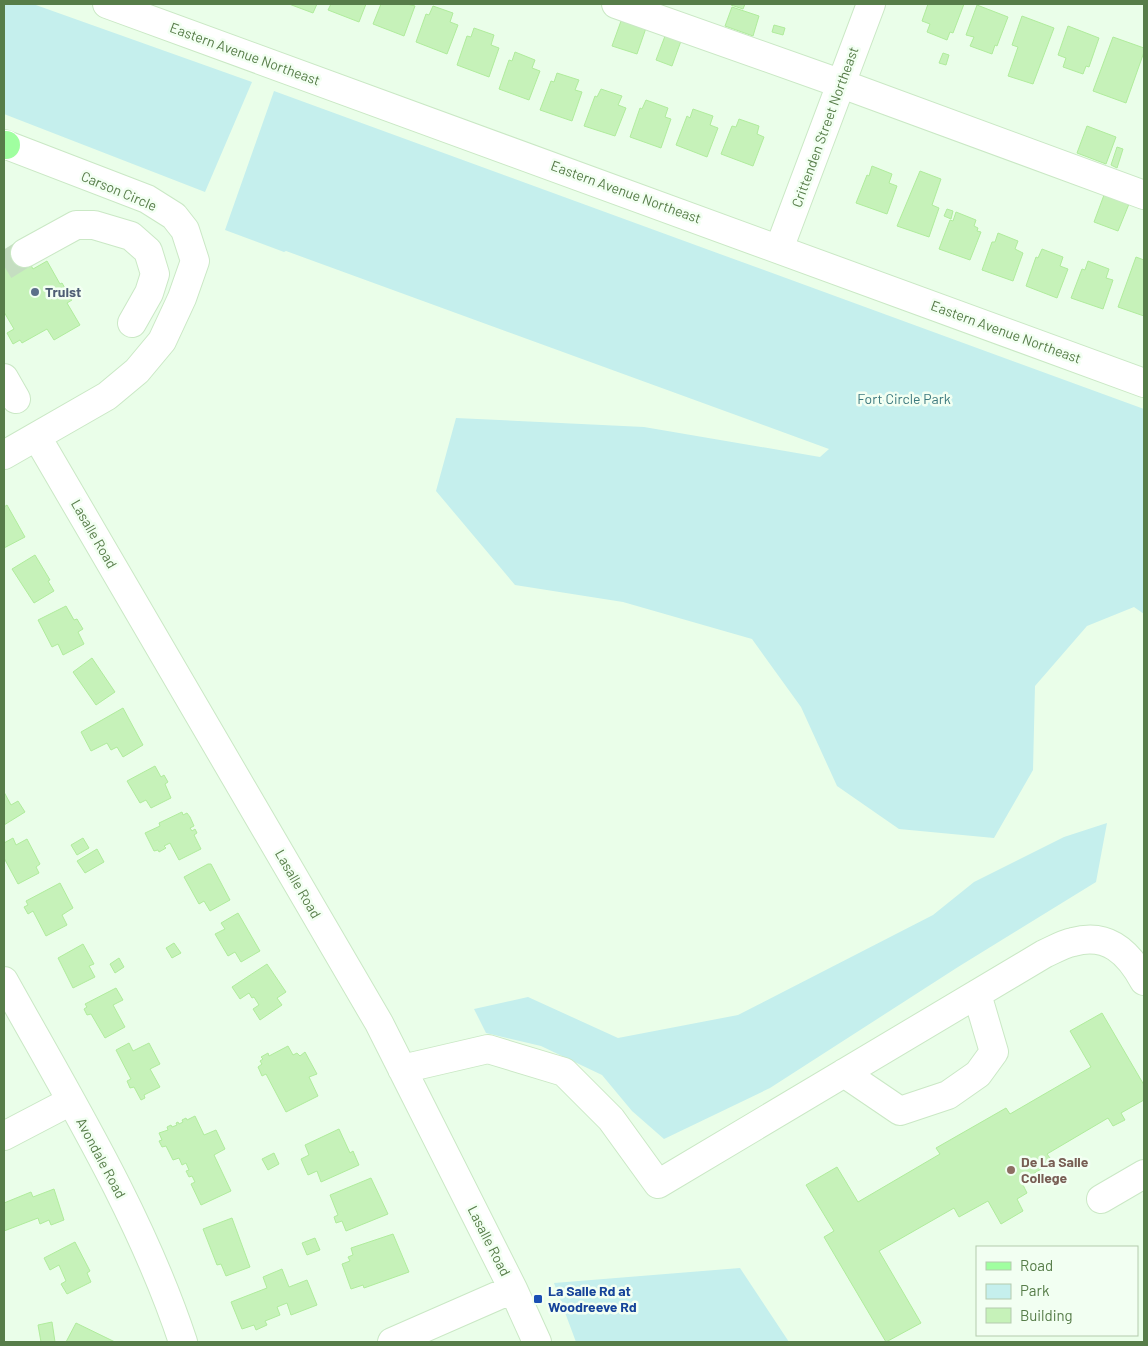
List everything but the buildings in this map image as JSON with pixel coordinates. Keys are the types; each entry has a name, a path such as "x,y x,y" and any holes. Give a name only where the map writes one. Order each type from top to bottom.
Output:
{"street":[{"name":"Eastern Avenue Northeast","path":"107,4 166,14 779,249 1144,382"},
{"path":"616,4 842,84 1144,195"},
{"name":"Crittenden Street Northeast","path":"779,249 871,4"},
{"name":"Carson Circle","path":"4,145 147,199 174,216 186,230 195,261 182,298 162,341 137,371 107,396 4,455"},
{"path":"25,253 76,225 94,225 131,236 148,251 155,274 149,293 132,323"},
{"name":"Lasalle Road","path":"38,437 379,1023 514,1288 537,1342"},
{"path":"402,1069 488,1049 564,1072 611,1119 658,1184 1044,954 1074,941 1093,940 1114,944 1136,966 1144,981"},
{"name":"Avondale Road","path":"4,981 71,1101 134,1221 176,1320 183,1342"},
{"path":"844,1073 900,1111 948,1095 978,1074 994,1052 977,994"},
{"path":"4,1136 19,1130 71,1101"},
{"path":"1101,1199 1144,1174"},
{"path":"392,1342 514,1288"}],"green space":[{"path":"4,4 33,4 252,82 205,192 4,114"},
{"name":"Fort Circle Park","path":"274,91 1144,409 1144,614 1134,607 1087,626 1035,686 1033,770 994,838 899,829 837,786 801,707 752,639 623,602 515,585 436,491 456,418 644,427 820,457 829,449 225,230"},
{"path":"1107,823 1096,882 958,967 770,1088 664,1139 632,1111 602,1075 541,1046 486,1033 474,1009 528,997 618,1038 738,1015 933,915 974,882 1064,837"},
{"path":"740,1268 789,1342 576,1342 554,1283"}],"tunnel":[{"path":"4,266 25,253"}],"place":[{"name":"Truist","path":"35,292"},
{"name":"De La Salle College","path":"1011,1170"},
{"name":"La Salle Rd at Woodreeve Rd","path":"538,1299"}]}
